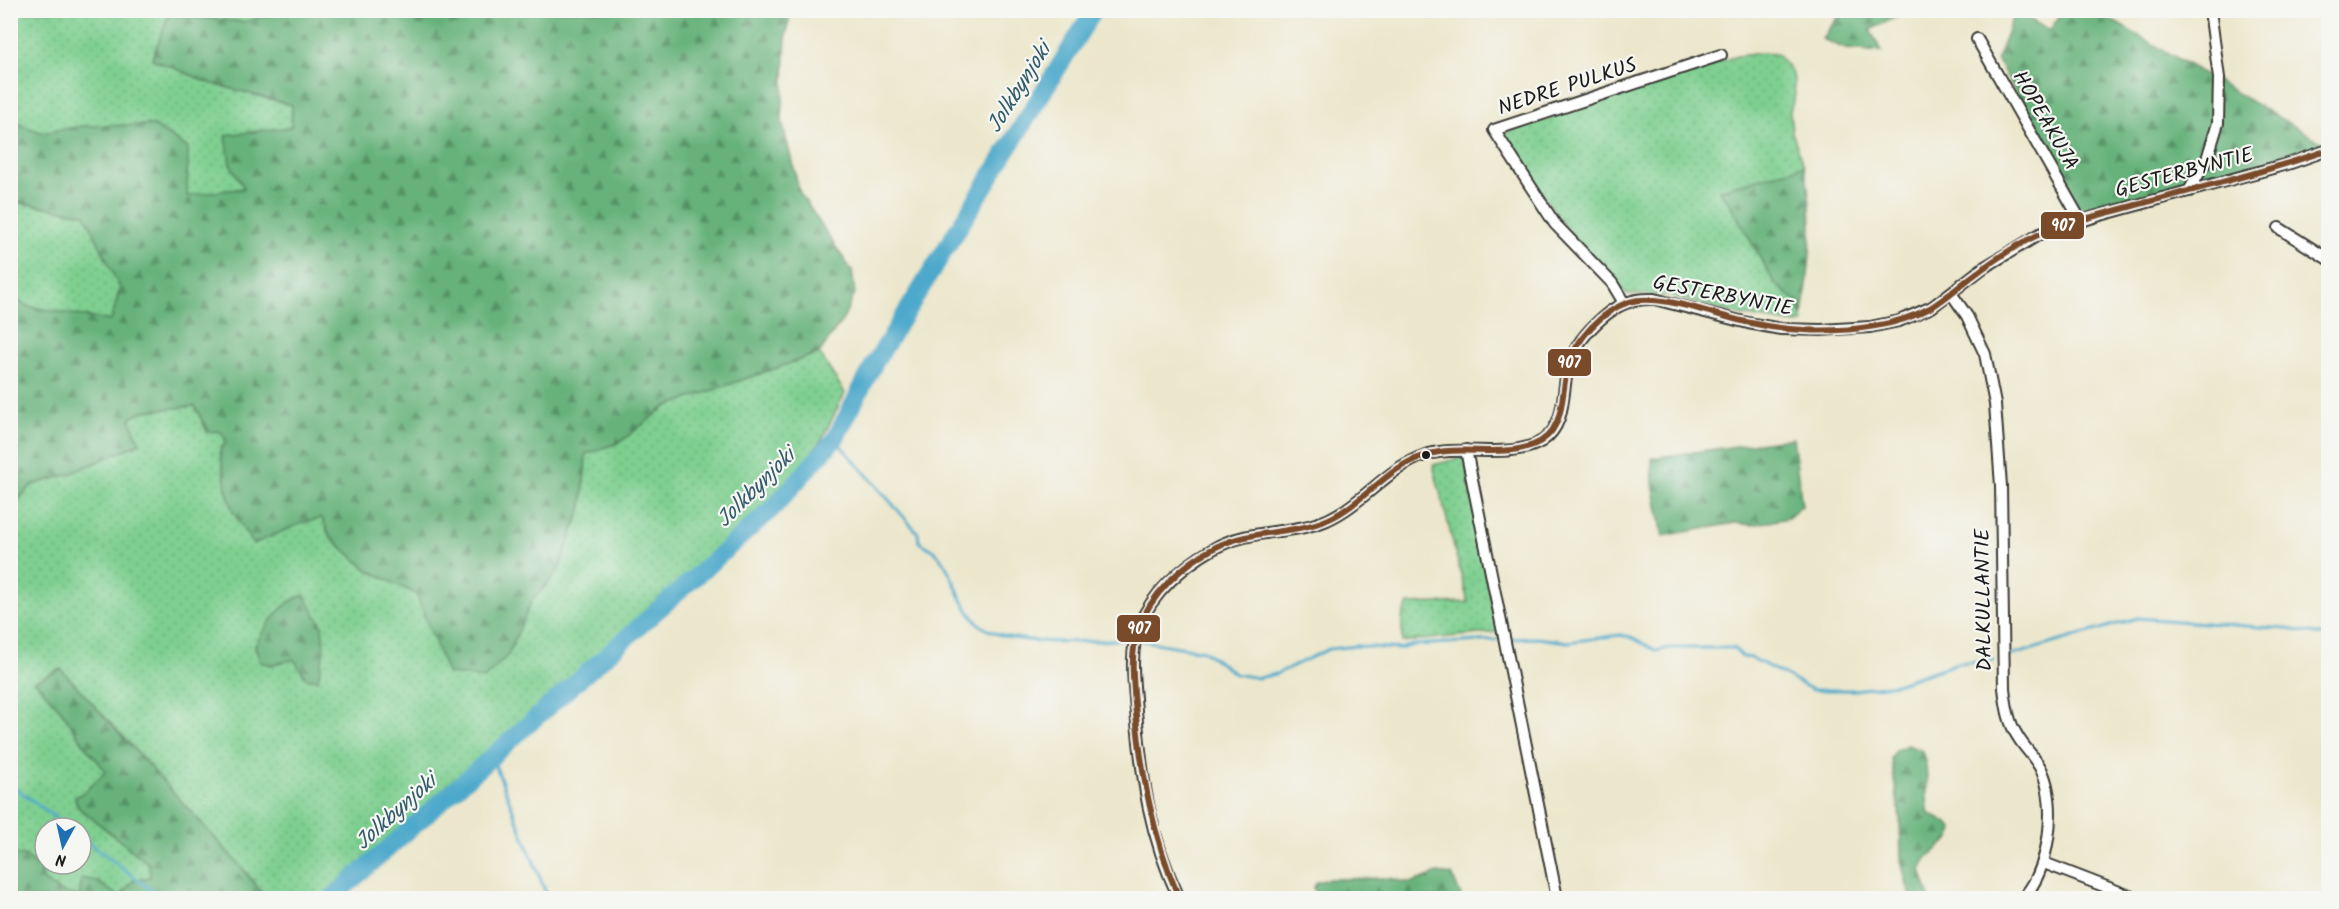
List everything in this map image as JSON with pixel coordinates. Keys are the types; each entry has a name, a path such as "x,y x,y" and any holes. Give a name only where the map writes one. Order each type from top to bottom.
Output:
{"street":[{"path":"2189,191 2207,159 2218,123 2219,78 2210,10"},
{"name":"HOPEAKUJA","path":"1977,39 2081,221"},
{"name":"NEDRE PULKUS","path":"1624,303 1612,284 1555,224 1494,130 1721,55"},
{"name":"GESTERBYNTIE","path":"1179,898 1155,839 1143,788 1133,665 1135,643 1146,610 1184,569 1214,548 1241,537 1325,521 1347,509 1399,467 1428,454 1524,447 1542,440 1552,432 1559,420 1568,366 1577,345 1597,322 1624,303 1654,299 1781,329 1821,330 1870,327 1899,321 1918,315 1951,293 1983,267 2040,234 2291,163 2328,150"},
{"path":"2279,228 2328,260"},
{"name":"DALKULLANTIE","path":"1951,293 1978,335 1991,377 2001,486 2004,688 2012,725 2017,736 2041,769 2046,783 2049,823 2044,863 2030,891 2023,898"},
{"path":"1466,450 1557,898"},
{"path":"2044,863 2135,898"}],"green space":[{"path":"290,10 791,11 786,36 782,122 800,193 852,271 855,293 844,318 819,353 665,407 620,442 586,454 582,507 557,573 532,600 508,655 484,679 447,673 416,594 368,570 330,537 322,518 302,523 253,544 233,512 226,488 220,451 226,440 220,431 208,432 195,406 143,411 130,419 140,443 70,474 32,485 15,503 11,501 11,296 26,306 111,321 120,288 85,214 11,201 11,121 43,133 82,126 153,125 188,148 187,196 244,188 230,164 226,135 291,127 292,105 210,83 152,59 169,15 243,22"},
{"path":"11,11 290,11 243,22 169,15 152,58 210,83 292,105 291,127 230,164 245,188 187,196 82,126 43,133 11,121"},
{"path":"1842,11 1908,11 1870,30 1882,52 1846,49 1822,39"},
{"path":"2015,11 2050,31 2062,11 2096,11 2328,146 2091,213 2077,205 1997,59"},
{"path":"1777,54 1793,73 1795,95 1790,111 1792,132 1804,166 1719,190 1730,204 1775,284 1799,303 1803,323 1740,315 1669,296 1626,294 1565,227 1502,134 1737,56"},
{"path":"1804,166 1811,222 1810,259 1803,315 1799,303 1775,284 1730,204 1719,190"},
{"path":"10,201 85,214 120,288 112,321 26,306 11,296"},
{"path":"819,353 845,393 822,439 778,497 474,765 334,898 266,898 244,870 61,669 35,681 61,710 86,747 106,771 75,798 78,807 89,816 33,816 33,862 11,853 11,501 15,503 32,485 70,474 139,443 130,419 143,411 195,406 207,432 220,431 302,523 322,517 330,537 368,570 416,594 428,619 508,655 532,600 557,573 582,507 586,454 620,442 665,407","holes":["304,595 311,607 306,678 294,659 272,665 260,662 255,645"]},
{"path":"1793,438 1802,506 1788,518 1752,525 1735,523 1663,536 1653,485 1652,458"},
{"path":"1464,457 1497,632 1402,642 1402,618 1408,604 1468,602 1433,465"},
{"path":"304,595 322,625 324,650 318,680 306,678 294,659 272,665 260,662 255,646 281,608"},
{"path":"61,669 244,870 266,898 15,898 11,887 11,853 26,857 33,863 33,876 42,876 44,881 61,892 80,896 81,878 96,881 120,897 133,881 150,877 149,864 93,819 93,816 89,816 78,807 75,798 106,771 86,747 61,710 35,681"},
{"path":"1907,745 1921,750 1924,757 1929,814 1948,823 1953,829 1951,838 1928,857 1921,870 1930,898 1910,898 1901,860 1900,818 1891,759 1896,750"},
{"path":"93,819 149,864 150,877 133,881 120,897 69,895 59,892 44,881 42,876 93,876"},
{"path":"1438,873 1452,875 1462,898 1320,898 1313,888 1317,882 1329,879 1391,878 1413,882"}],"waterway":[{"name":"Jolkbynjoki","path":"332,898 772,509 835,439 874,364 1094,10"},
{"path":"835,439 918,533 919,542 932,549 940,557 964,603 978,623 1007,637 1027,640 1070,642 1126,639"},
{"path":"2010,656 2137,618 2287,629 2328,636"},
{"path":"1511,639 1537,638 1568,642 1620,635 1631,637 1657,651 1669,648 1734,648 1743,657 1752,658 1813,690 1855,690 1896,684 1958,663 1994,660"},
{"path":"1143,641 1204,651 1235,674 1258,678 1276,674 1329,649 1357,646 1399,649 1414,645 1496,640"},
{"path":"492,757 548,898"},
{"path":"10,784 53,816"},
{"path":"93,846 162,898"}],"transit line":[{"name":"907","path":"1179,898 1162,851 1144,779 1135,704 1133,658 1135,639 1143,617 1159,592 1180,571 1204,554 1244,537 1301,528 1329,519 1354,504 1400,467 1426,455 1452,451 1507,451 1533,445 1544,439 1557,422 1568,366 1577,346 1600,319 1629,302 1656,300 1689,306 1751,323 1797,330 1844,330 1882,325 1910,317 1930,308 2004,254 2051,229 2256,173 2328,150"}]}
